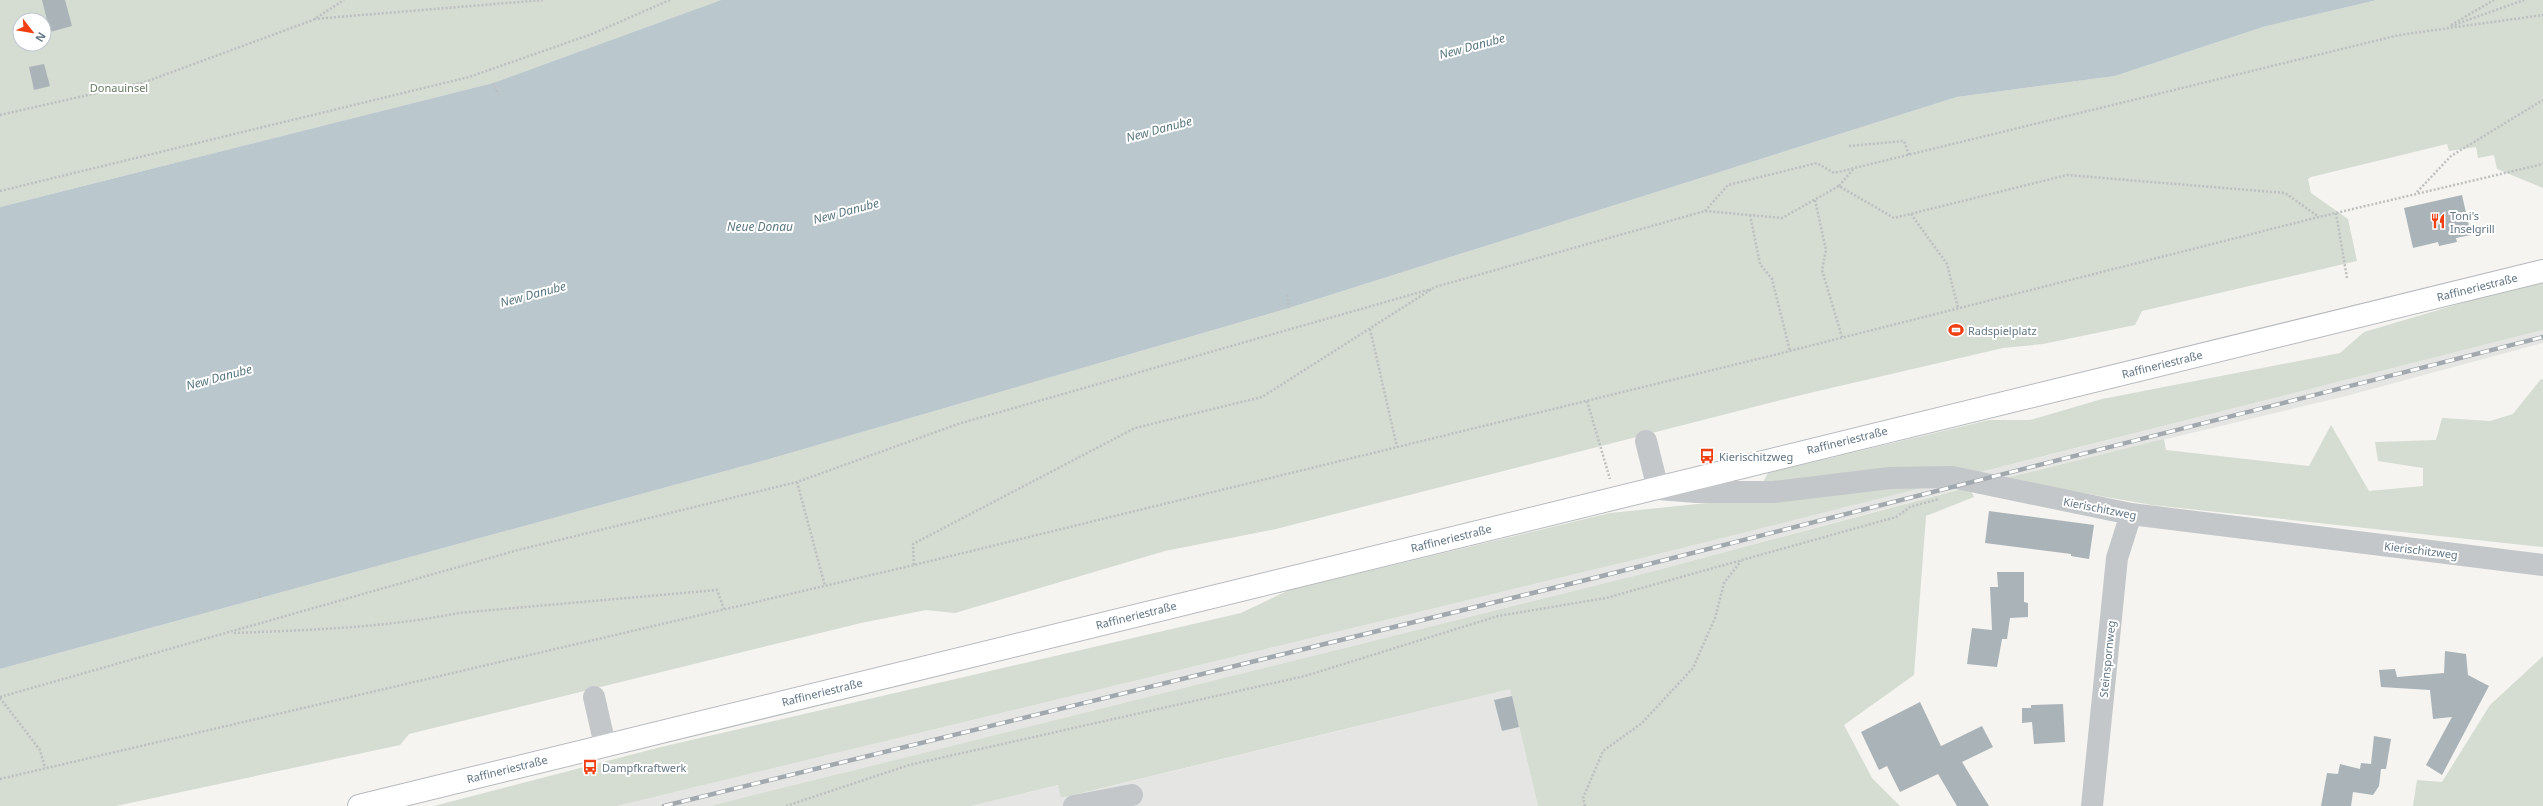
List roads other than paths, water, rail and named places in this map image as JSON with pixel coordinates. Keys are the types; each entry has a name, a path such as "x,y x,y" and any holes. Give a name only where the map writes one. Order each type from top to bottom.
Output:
{"main road":[{"name":"Raffineriestraße","path":"359,806 1616,498 1658,489 1720,471 2543,271"}],"street":[{"path":"1646,441 1658,489"},
{"name":"Kierischitzweg","path":"1658,489 1697,492 1774,492 1890,478 1935,476 1973,481 2131,514 2543,565"},
{"name":"Steinspornweg","path":"2092,806 2117,558 2131,514"},
{"path":"594,697 605,746"},
{"path":"1074,806 1132,795"}],"water":[{"name":"Neue Donau","path":"721,0 2377,0 2263,27 2115,76 1957,97 1289,308 766,460 0,669 0,207 493,83"}],"railway":[{"path":"664,806 1598,577 2543,337"}],"place":[{"name":"Toni's Inselgrill","path":"2438,221"},
{"name":"Radspielplatz","path":"1956,330"},
{"name":"Kierischitzweg","path":"1707,456"},
{"name":"Dampfkraftwerk","path":"590,767"}],"water label":[{"name":"New Danube","path":"1472,46"},
{"name":"New Danube","path":"1159,129"},
{"name":"New Danube","path":"846,211"},
{"name":"New Danube","path":"533,294"},
{"name":"New Danube","path":"219,377"}],"park label":[{"name":"Donauinsel","path":"119,87"}]}
